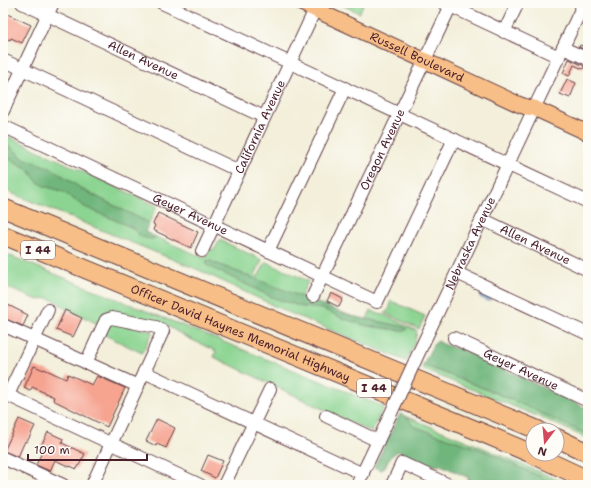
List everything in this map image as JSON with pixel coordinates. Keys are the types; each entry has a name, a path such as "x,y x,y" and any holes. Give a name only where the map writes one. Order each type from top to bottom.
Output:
{"highway":[{"path":"3,196 42,216 56,230"},
{"name":"Officer David Haynes Memorial Highway","path":"3,208 525,425"},
{"name":"Officer David Haynes Memorial Highway","path":"3,235 490,436 588,480"},
{"path":"3,247 34,256 74,264"},
{"path":"565,442 588,453"}],"main road":[{"name":"Russell Boulevard","path":"302,3 318,5 426,57 518,104 534,108 588,133"}],"street":[{"name":"Allen Avenue","path":"22,3 264,117"},
{"path":"3,111 53,3"},
{"path":"162,3 588,202"},
{"path":"504,32 518,3"},
{"name":"Nebraska Avenue","path":"357,485 584,3"},
{"path":"448,4 504,32 561,52 588,59"},
{"name":"Oregon Avenue","path":"313,296 426,57 448,4"},
{"name":"California Avenue","path":"202,251 318,5"},
{"path":"3,60 239,171"},
{"path":"268,251 345,88"},
{"name":"Geyer Avenue","path":"3,126 377,302 454,139"},
{"name":"Allen Avenue","path":"482,219 588,270"},
{"path":"457,273 588,334"},
{"path":"48,310 5,394 200,485"},
{"path":"86,363 104,324 109,319 112,318 156,327 164,331 92,485"},
{"path":"3,325 138,386"},
{"name":"Geyer Avenue","path":"454,338 588,401"},
{"path":"144,372 363,474"},
{"path":"224,485 270,389"},
{"path":"326,416 378,441"},
{"path":"3,458 62,485"},
{"path":"392,485 402,463 449,485"}],"green space":[{"path":"338,3 364,3 359,13"},
{"path":"3,134 157,206 149,223 83,190 53,169 23,158 3,140"},
{"path":"3,140 23,158 53,169 83,190 149,223 145,232 156,237 152,239 142,237 131,227 85,207 62,191 44,186 37,181 28,169 3,155"},
{"path":"3,155 28,169 37,181 44,186 62,191 85,207 131,227 142,237 152,239 156,237 204,258 210,249 214,250 220,240 262,260 255,275 258,277 266,262 308,281 301,297 207,260 207,265 274,298 303,307 323,309 344,319 368,326 405,331 407,329 404,327 367,319 371,310 378,314 385,315 417,331 415,342 406,361 285,311 201,271 3,189"},
{"path":"3,253 384,407 371,432 214,357 216,351 186,337 164,324 105,313 100,325 61,306 58,302 47,298 38,300 3,286"},
{"path":"207,260 351,316 404,327 407,329 405,331 368,326 344,319 323,309 303,307 274,298 206,265"},
{"path":"391,301 425,316 419,329 385,313 390,308"},
{"path":"109,322 153,331 142,353 103,334"},
{"path":"438,341 447,346 463,350 588,409 588,435 565,424 565,422 560,422 499,394 423,365 433,345"},
{"path":"423,365 486,389 561,422 552,422 422,369"},
{"path":"400,414 407,417 413,426 485,451 558,485 466,485 469,478 441,465 432,466 399,451 390,458 381,470 374,467"},
{"path":"407,417 484,448 569,485 558,485 485,451 413,426"},
{"path":"565,424 588,435 588,439 565,428"}],"water":[{"path":"482,292 491,296 491,300 488,301 480,297"}],"building":[{"path":"3,12 31,25 22,43 11,38 10,40 3,37"},
{"path":"588,35 588,51 579,47 580,45 583,46"},
{"path":"569,59 584,66 583,69 574,65 569,76 563,73"},
{"path":"567,79 576,83 570,98 560,94"},
{"path":"158,213 198,232 191,248 153,230 155,225 153,224"},
{"path":"331,293 343,299 339,307 327,301"},
{"path":"6,304 28,315 23,326 3,318 3,311"},
{"path":"65,310 82,318 73,337 56,330"},
{"path":"34,366 66,379 68,374 92,385 97,376 125,388 107,427 53,400 54,397 32,387 30,391 24,388"},
{"path":"19,419 35,426 27,442 25,441 18,457 4,451"},
{"path":"157,419 175,428 166,448 157,444 156,446 146,441"},
{"path":"48,432 63,439 62,443 85,454 77,469 55,460 50,471 36,465 43,450 40,448"},
{"path":"208,455 223,461 215,478 201,471"}]}
